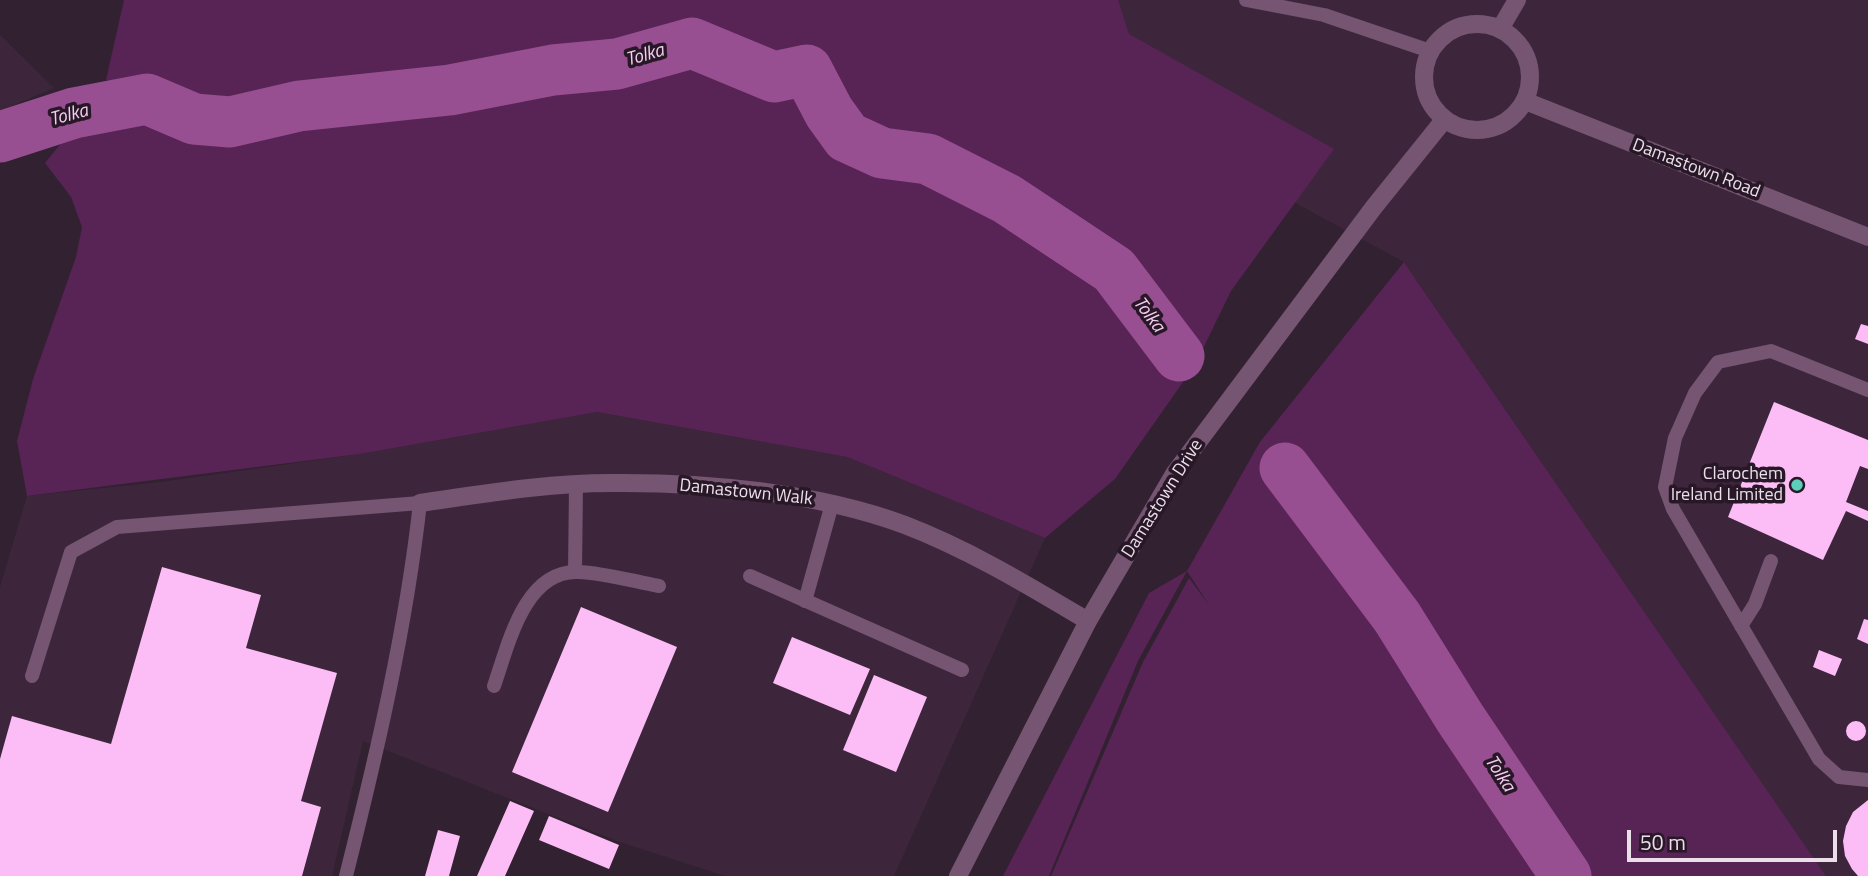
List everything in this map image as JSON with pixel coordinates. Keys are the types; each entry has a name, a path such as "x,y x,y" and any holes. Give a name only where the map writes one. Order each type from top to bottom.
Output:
{"street":[{"path":"1500,29 1517,0"},
{"path":"1468,24 1484,24 1500,29 1514,39 1524,52 1530,68 1530,85 1525,101 1509,119 1489,130 1473,131 1457,127 1444,120 1433,109 1426,95 1424,65 1430,51 1440,38 1453,29 1468,24"},
{"name":"Damastown Road","path":"1525,101 1868,237"},
{"name":"Damastown Drive","path":"958,876 1088,621 1174,474 1374,207 1444,120"},
{"name":"Damastown Walk","path":"420,503 523,489 610,483 765,492 832,503 905,526 1006,571 1088,621"}],"lane":[{"path":"1246,0 1324,15 1430,51"},
{"path":"1868,390 1770,351 1718,362 1695,393 1675,438 1665,487 1673,509 1819,759 1839,777 1868,780"},
{"path":"575,572 576,485"},
{"path":"32,676 71,552 117,527 420,503 414,560 402,627 346,876"},
{"path":"805,601 832,503"},
{"path":"1741,626 1755,604 1771,561"},
{"path":"494,686 523,608 544,581 575,572 659,586"},
{"path":"750,576 962,670"}],"shaded area":[{"path":"124,0 1118,0 1129,34 1334,149 1231,291 1195,365 1115,479 1045,538 847,457 597,412 360,454 27,496 17,441 33,379 76,257 82,227 71,197 45,163 62,142 122,120 174,124 185,99 106,80"},
{"path":"922,0 1868,0 1868,876 1826,876 1404,262"},
{"path":"0,35 54,88 0,111"},
{"path":"1404,262 1826,876 1051,876 1143,662 1189,578 1209,605 1187,571 1260,442"},
{"path":"597,412 847,457 1045,538 894,876 725,876 617,841 363,741 332,876 0,876 0,587 27,496 161,482 360,454"},
{"path":"1187,571 1138,661 1049,876 1003,876 1149,593"}],"building":[{"path":"1861,324 1868,326 1868,344 1855,339"},
{"name":"Clarochem Ireland Limited","path":"1774,402 1868,440 1868,469 1860,466 1846,502 1868,511 1868,521 1846,511 1823,560 1728,517"},
{"path":"162,567 261,595 246,648 337,673 301,801 321,807 302,876 0,876 0,759 12,716 111,744"},
{"path":"581,607 677,647 608,812 512,772"},
{"path":"1864,619 1868,620 1868,644 1857,639"},
{"path":"792,637 870,669 850,715 773,683"},
{"path":"1819,650 1842,659 1835,676 1813,667"},
{"path":"874,675 927,697 896,772 843,750"},
{"path":"1856,721 1863,724 1866,731 1863,738 1856,741 1849,738 1846,731 1849,724"},
{"path":"1868,800 1868,876 1858,876 1845,856 1843,841 1853,812"},
{"path":"510,801 534,811 505,876 477,876"},
{"path":"549,816 619,845 609,869 539,840"},
{"path":"438,830 460,836 449,876 425,876"}],"waterway":[{"name":"Tolka","path":"0,137 74,113 147,99 194,119 230,122 299,106 450,90 553,70 617,64 692,43 774,77 807,70 829,112 847,137 882,153 928,159 1007,199 1114,270 1179,356"},
{"name":"Tolka","path":"1285,468 1397,617 1460,718 1566,876"}],"place":[{"name":"Clarochem Ireland Limited","path":"1797,485"}]}
